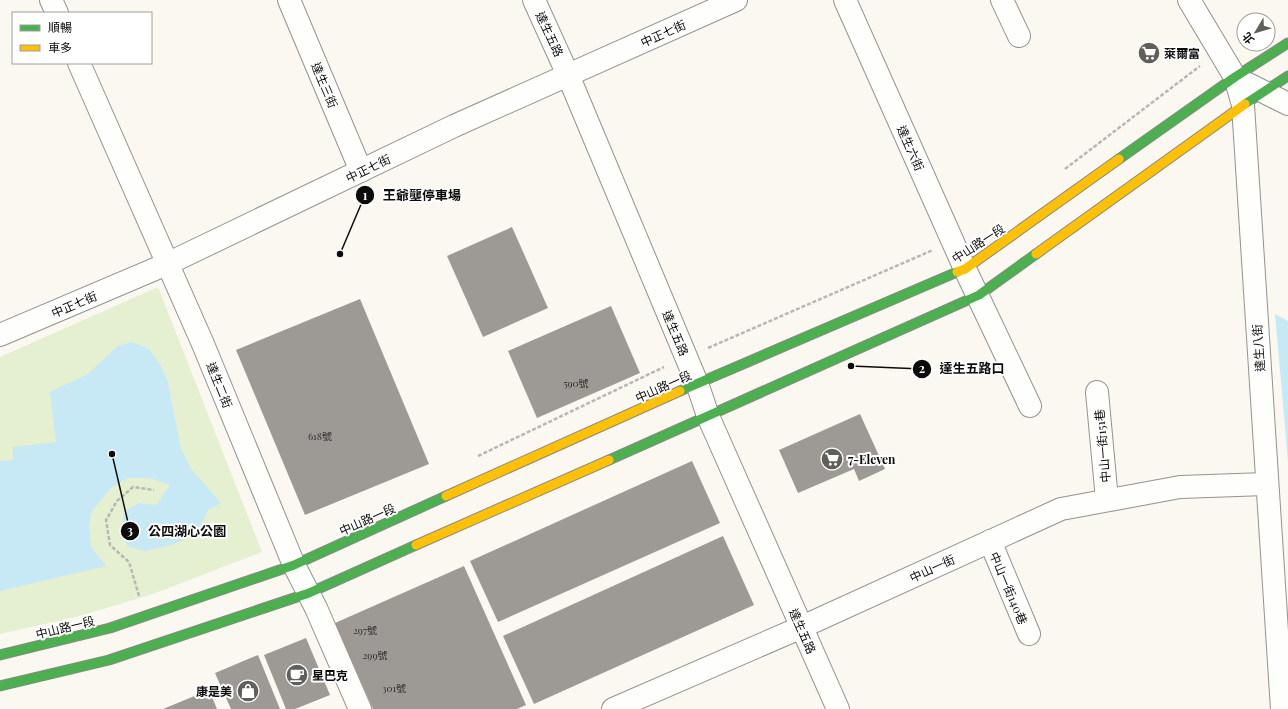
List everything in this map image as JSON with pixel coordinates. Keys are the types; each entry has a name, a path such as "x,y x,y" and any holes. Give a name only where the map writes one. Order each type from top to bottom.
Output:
{"street":[{"path":"51,0 57,12"},
{"name":"達生三街","path":"289,0 361,171"},
{"name":"達生五路","path":"534,0 568,75 697,383 708,416 838,709"},
{"name":"中正七街","path":"0,335 167,264 454,126 736,0"},
{"name":"達生六街","path":"845,0 965,269 979,295 1030,406"},
{"path":"1002,0 1019,36"},
{"name":"達生八街","path":"1189,0 1235,77 1243,105 1266,484 1282,709"},
{"name":"中山路一段","path":"0,655 44,646 110,628 294,565 697,383 965,269 1235,77 1288,43"},
{"name":"達生二街","path":"79,64 203,344 294,565 309,593 360,709"},
{"path":"0,686 109,660 309,593 979,295 1243,105 1288,76"},
{"path":"1235,77 1288,104"},
{"name":"中山一街151巷","path":"1097,392 1106,500"},
{"name":"中山一街","path":"613,709 802,627 1061,509 1180,487 1266,484"},
{"name":"中山一街140巷","path":"990,542 1028,634"}],"path":[{"path":"1064,170 1200,66"},
{"path":"708,348 936,250"},
{"path":"476,457 664,367"},
{"path":"140,599 129,562 110,545 106,520 117,501 133,487 154,490"}],"green space":[{"path":"158,287 262,552 153,594 76,617 0,634 0,357"}],"water":[{"path":"1275,314 1288,321 1288,461"},
{"path":"132,342 149,349 159,363 167,379 181,448 191,469 221,503 208,510 202,523 190,537 171,545 145,551 127,546 121,529 124,512 139,503 156,505 170,485 150,478 128,478 112,487 91,513 89,528 91,547 106,566 0,591 0,461 13,460 13,447 56,442 50,392 88,374 118,346"}],"building":[{"path":"512,227 548,308 483,337 447,256"},
{"path":"360,299 429,464 305,515 236,350"},
{"path":"611,306 640,373 537,418 508,351"},
{"name":"7-Eleven","path":"860,414 885,469 859,481 854,469 798,493 779,450"},
{"path":"692,461 720,523 498,622 470,561"},
{"path":"723,536 754,605 534,704 503,636"},
{"path":"464,566 526,705 517,709 373,709 335,623"},
{"name":"星巴克","path":"306,638 330,695 295,709 286,709 264,655"},
{"name":"康是美","path":"258,655 280,709 231,709 215,673"},
{"path":"209,690 217,709 163,709"}],"traffic: fast":[{"path":"1119,159 1235,77 1288,43"},
{"path":"1245,104 1288,76"},
{"path":"609,460 979,295 1036,254"},
{"path":"680,391 957,272"},
{"path":"0,655 110,628 294,565 446,496"},
{"path":"0,686 109,660 309,593 416,545"}],"traffic: slow":[{"path":"1036,254 1245,104"},
{"path":"957,272 965,269 1119,159"},
{"path":"446,496 680,391"},
{"path":"416,545 609,460"}],"place":[{"name":"萊爾富","path":"1149,53"},
{"name":"王爺壟停車場","path":"340,254"},
{"name":"達生五路口","path":"851,366"},
{"name":"公四湖心公園","path":"112,454"},
{"name":"7-Eleven","path":"832,459"},
{"name":"星巴克","path":"297,675"},
{"name":"康是美","path":"248,691"}]}
